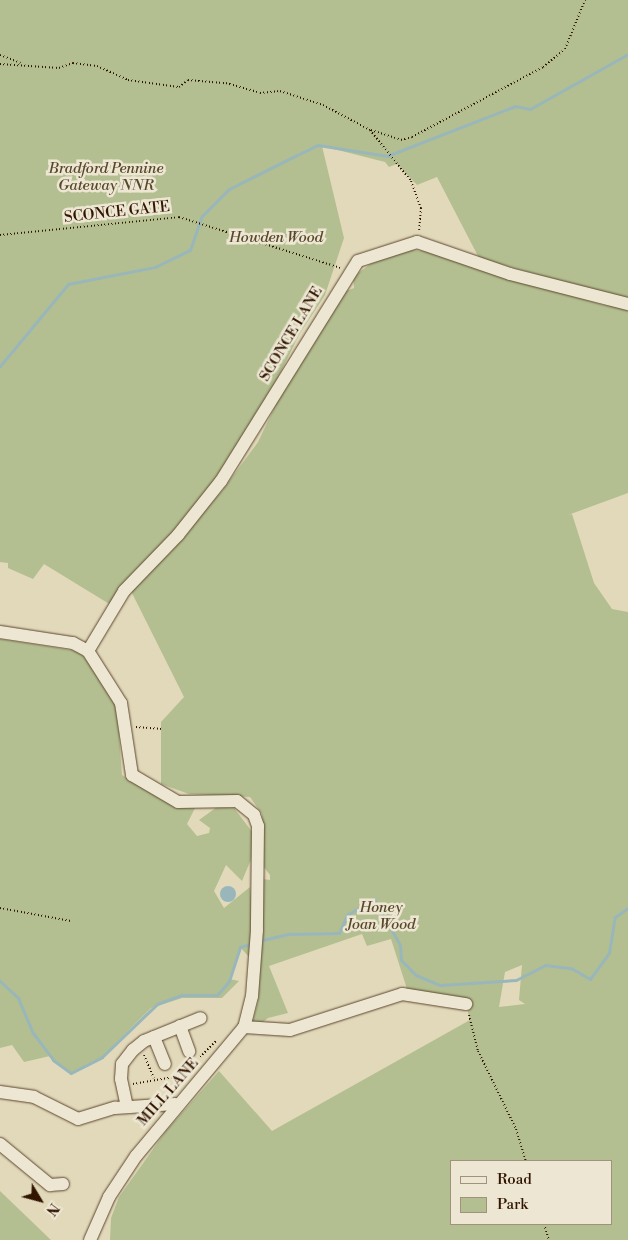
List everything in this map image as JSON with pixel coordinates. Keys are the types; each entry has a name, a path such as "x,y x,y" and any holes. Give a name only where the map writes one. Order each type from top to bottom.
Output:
{"street":[{"path":"349,270 392,247 417,242 510,274 628,304"},
{"name":"SCONCE LANE","path":"88,651 124,591 178,535 221,482 349,270"},
{"path":"0,632 73,643 88,651"},
{"name":"MILL LANE","path":"88,651 115,688 127,725 126,762 141,784 178,802 237,801 254,815 259,839 257,930 252,960 252,996 244,1027 175,1104 108,1197 90,1240"},
{"path":"244,1027 290,1030 402,994 466,1004"},
{"path":"127,1108 122,1064 139,1045 201,1018"},
{"path":"180,1026 189,1051"},
{"path":"154,1037 165,1064"},
{"path":"0,1092 34,1096 78,1119 127,1108 175,1104"},
{"path":"0,1144 50,1186 63,1184"}],"path":[{"path":"370,130 401,140 412,137 543,67 565,49 584,0"},
{"path":"0,55 24,65"},
{"path":"0,64 59,68 73,62 98,66 128,80 179,87 188,80 226,83 260,93 280,91 353,117 370,130 386,151 390,160 411,181 421,208 417,242"},
{"name":"SCONCE GATE","path":"0,235 179,217 349,270"},
{"path":"127,725 163,729"},
{"path":"0,908 71,921"},
{"path":"466,1004 478,1051 516,1129 526,1160"},
{"path":"139,1045 154,1078"},
{"path":"544,1225 549,1240"}],"green space":[{"path":"0,0 628,0 628,300 479,258 437,177 417,185 397,164 389,167 385,162 322,146 344,238 325,295 299,335 260,414 181,527 111,605 44,564 33,579 8,568 8,563 0,562"},
{"name":"Honey Joan Wood","path":"411,250 438,252 603,305 628,308 628,493 568,515 572,514 594,583 612,609 628,612 628,1240 110,1240 111,1218 119,1197 166,1131 219,1071 272,1131 470,1020 466,1004 408,992 391,939 367,946 362,934 269,966 288,1013 268,1018 250,1032 258,1001 263,879 270,880 270,875 263,866 262,814 250,797 189,794 161,784 161,722 184,697 131,591 221,492 258,442 303,348 344,292 354,288 353,277 373,262","holes":["522,965 519,1000 525,1004 499,1007 505,972"]},
{"path":"0,639 77,651 90,661 117,707 122,775 154,793 196,806 187,824 197,836 209,833 210,828 199,820 217,807 234,808 253,833 255,850 242,881 226,865 214,891 224,908 250,887 254,934 250,958 240,947 229,979 239,981 222,998 182,998 151,1008 102,1057 71,1073 50,1056 24,1062 12,1045 0,1048"},
{"path":"0,1191 51,1240 0,1240"}],"water":[{"path":"228,886 236,894 228,902 220,894"}],"waterway":[{"path":"0,366 68,284 155,267 190,250 202,216 229,189 295,156 318,145 387,156 515,106 530,109 628,54"},
{"path":"258,941 289,934 339,933 347,915 374,899 400,945 401,960 416,975 440,985 516,980 545,965 571,968 590,979 609,953 615,917 628,908"},
{"path":"0,981 18,998 33,1033 53,1060 71,1073 102,1057 157,1004 182,995 217,995 229,981 240,947 253,943"}],"park label":[{"name":"Bradford Pennine Gateway NNR","path":"106,176"},
{"name":"Howden Wood","path":"276,238"}]}
